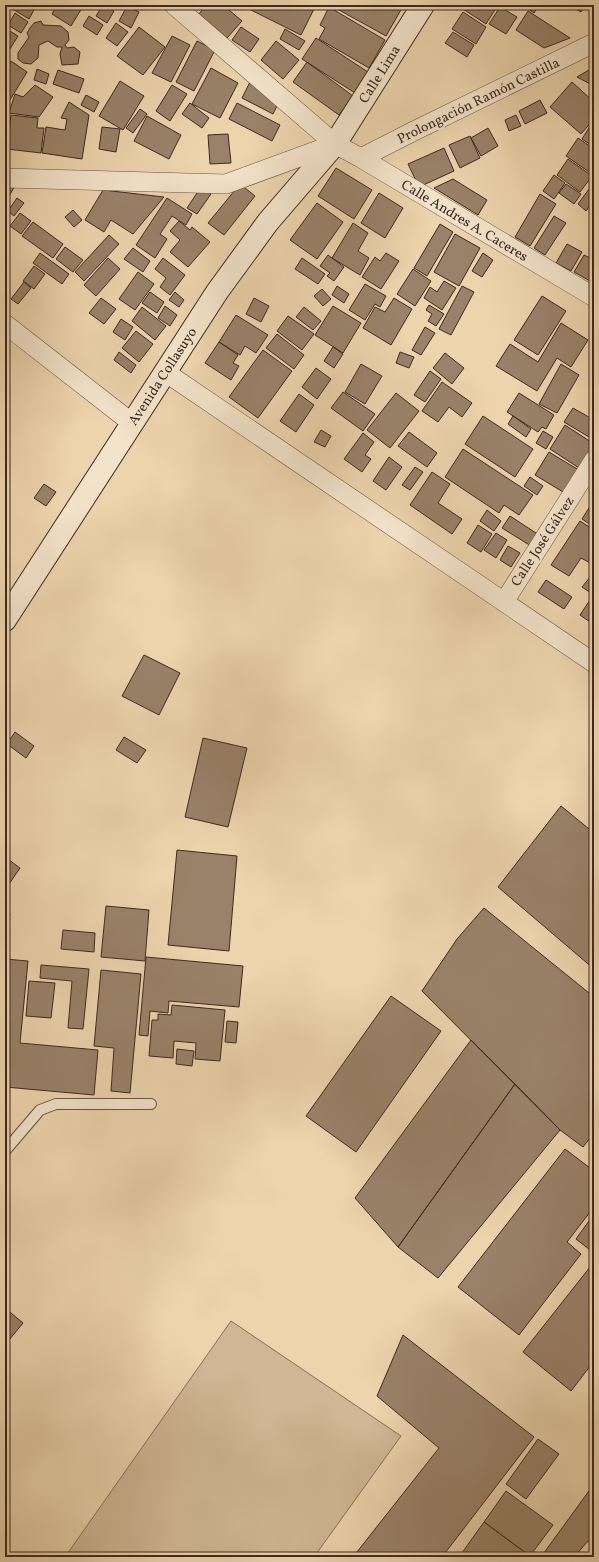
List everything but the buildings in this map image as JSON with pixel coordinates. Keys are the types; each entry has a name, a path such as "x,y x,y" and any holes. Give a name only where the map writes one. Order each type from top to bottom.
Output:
{"street":[{"name":"Calle Andres A. Caceres","path":"174,5 334,144 362,158 594,297"},
{"name":"Calle Lima","path":"334,144 423,5"},
{"name":"Prolongación Ramón Castilla","path":"362,158 594,43"},
{"path":"5,178 226,184 334,144"},
{"name":"Avenida Collasuyo","path":"5,620 217,292 268,222 334,144"},
{"path":"5,324 132,423"},
{"path":"165,372 594,663"},
{"name":"Calle José Gálvez","path":"504,602 594,460"}],"lane":[{"path":"5,1151 40,1110 56,1104 151,1104"}],"shaded area":[{"path":"231,1321 401,1436 314,1557 65,1557"}]}
